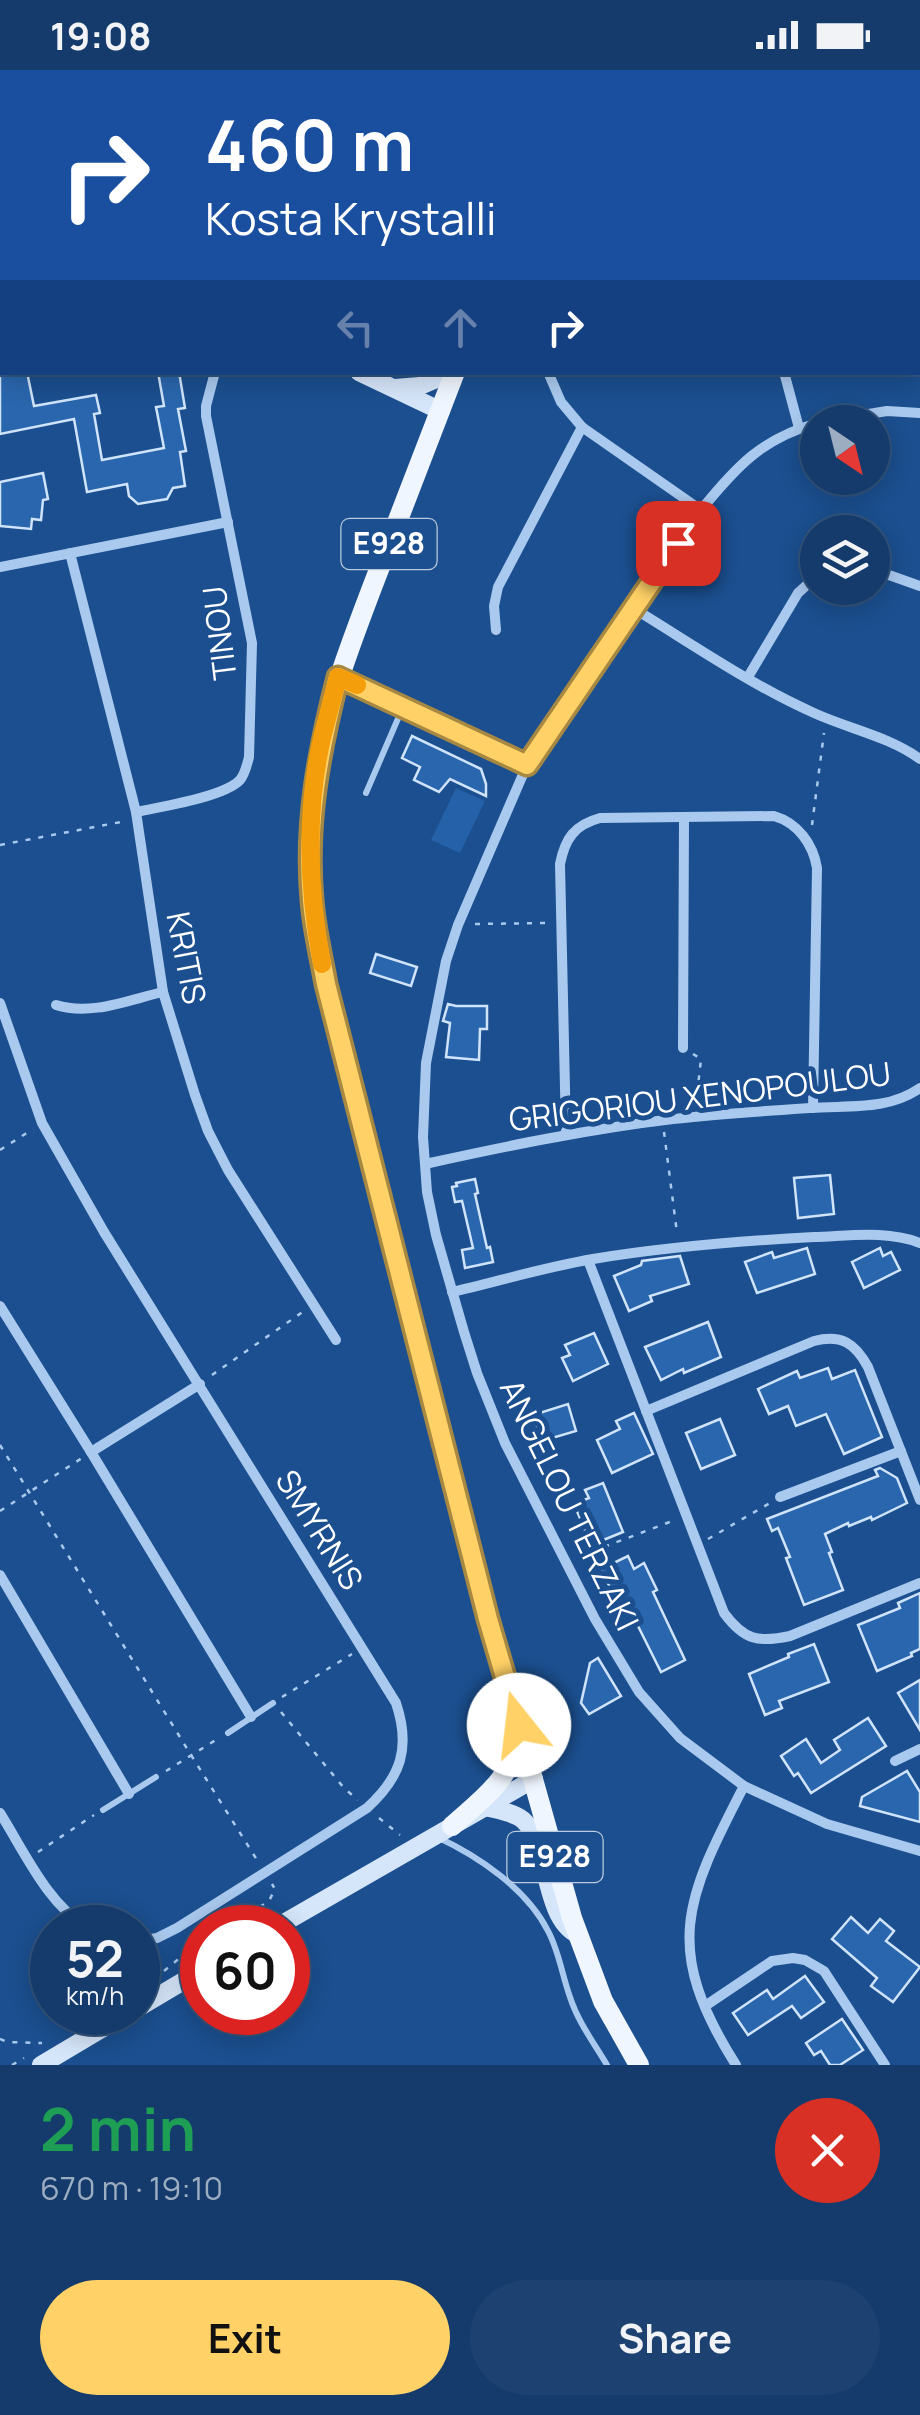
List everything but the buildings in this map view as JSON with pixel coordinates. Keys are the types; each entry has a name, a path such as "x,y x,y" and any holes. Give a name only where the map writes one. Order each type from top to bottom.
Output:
{"main road":[{"path":"364,375 441,411"},
{"path":"390,388 420,386 447,375"},
{"name":"E928","path":"453,375 338,677 314,787 310,830 312,902 320,952 488,1619 577,1934 603,2001 639,2065"},
{"path":"444,1831 500,1781 512,1762 519,1725"},
{"path":"310,1908 534,1779"},
{"path":"485,1807 525,1821 560,1916 568,1930 577,1934"},
{"path":"40,2065 91,2035"}],"street":[{"name":"TINOU","path":"136,816 230,788 246,770 251,741 252,643 206,416 214,375"},
{"path":"549,375 561,402 582,427 701,510"},
{"path":"785,375 798,428"},
{"name":"ANGELOU TERZAKI","path":"890,411 920,413"},
{"path":"496,630 494,606 498,587 582,427"},
{"name":"ANGELOU TERZAKI","path":"798,428 745,460 701,510 527,765 446,961 426,1062 424,1164 436,1235 452,1292 477,1373 505,1443 564,1562 639,1692 680,1738 744,1786 827,1824 920,1850"},
{"path":"0,567 228,522"},
{"name":"KRITIS","path":"70,554 136,816 163,992 208,1132 336,1340"},
{"path":"890,575 920,586"},
{"path":"748,677 800,592"},
{"path":"633,608 748,677 920,759"},
{"path":"338,677 527,765"},
{"path":"566,1133 560,864 573,831 600,818 774,816 792,824 810,845 816,868 814,1108"},
{"path":"684,819 684,1048"},
{"path":"56,1004 71,1010 89,1009 163,992"},
{"name":"SMYRNIS","path":"0,1006 42,1123 104,1232 396,1703 402,1723 402,1751 385,1792 266,1873 160,1937"},
{"name":"GRIGORIOU XENOPOULOU","path":"424,1164 566,1133 891,1102 920,1088"},
{"path":"452,1292 588,1260 679,1248 880,1234 920,1243"},
{"path":"588,1260 724,1614 740,1632 758,1639 790,1636 920,1583"},
{"path":"0,1306 251,1717"},
{"path":"646,1411 814,1341 847,1341 862,1357 920,1500"},
{"path":"92,1452 200,1384"},
{"path":"780,1497 900,1451"},
{"path":"0,1576 129,1794"},
{"path":"895,1761 920,1749"},
{"path":"736,2065 714,2026 694,1974 689,1917 706,1863 744,1786"},
{"path":"0,1813 59,1905"},
{"path":"706,2006 772,1962 805,1960 824,1971 885,2065"}],"lane":[{"path":"366,792 404,706"},
{"path":"228,1732 273,1703"},
{"path":"103,1810 156,1777"},
{"path":"444,1831 537,1912 554,1944 576,2013 608,2065"}],"path":[{"path":"810,845 826,717"},
{"path":"0,845 136,816"},
{"path":"458,925 562,923"},
{"path":"684,1048 701,1059 698,1086"},
{"path":"662,1121 679,1248"},
{"path":"0,1150 42,1123"},
{"path":"200,1384 313,1304"},
{"path":"0,1445 266,1873 275,1889 263,1905"},
{"path":"0,1511 92,1452"},
{"path":"698,1546 780,1497"},
{"path":"564,1562 686,1516"},
{"path":"362,1648 273,1703 344,1788 416,1847"},
{"path":"156,1777 228,1732"},
{"path":"28,1858 103,1810"},
{"path":"160,1975 180,1958"},
{"path":"0,2039 49,2043"}],"shaded area":[{"path":"456,788 485,801 460,853 431,840"}],"slow traffic":[{"path":"322,964 310,866 314,787 338,677 357,685"}],"route":[{"path":"519,1725 488,1619 326,984 312,902 310,830 314,787 338,677 527,765 678,543"}]}
